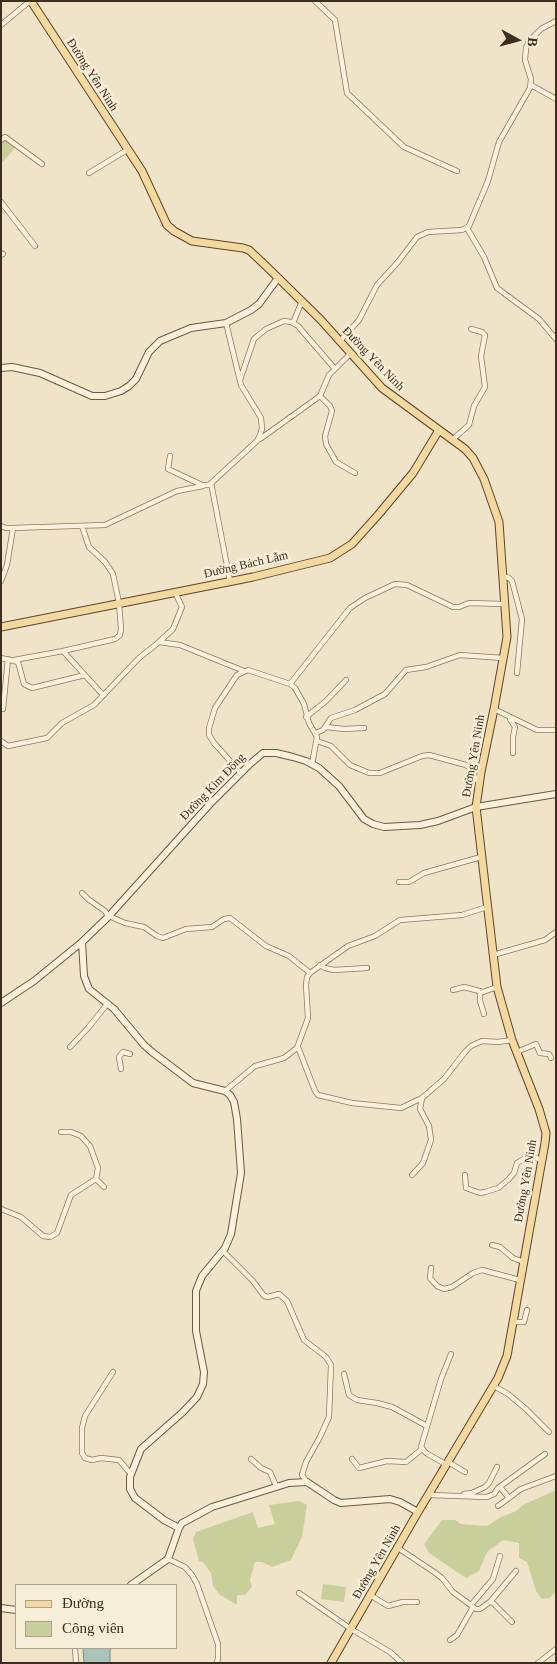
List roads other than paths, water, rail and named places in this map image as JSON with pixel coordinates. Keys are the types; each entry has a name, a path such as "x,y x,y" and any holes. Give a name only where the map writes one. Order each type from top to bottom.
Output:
{"main road":[{"name":"Đường Yên Ninh","path":"31,1 144,176 162,217 174,231 192,241 249,250 302,301 388,393 453,439 464,449 478,467 484,479 499,522 507,631 476,807 497,987 516,1052 544,1126 545,1143 507,1356 494,1386 418,1512 331,1663"},
{"name":"Đường Bách Lẫm","path":"1,627 230,581 330,558 352,544 413,473 439,430"}],"street":[{"path":"1,25 31,1"},
{"path":"315,1 335,20 347,93 404,147 457,170"},
{"path":"340,341 359,320 379,282 394,268 417,237 428,232 467,228 488,181 499,142 531,86 525,60 529,41 536,33 556,21"},
{"path":"531,86 556,99"},
{"path":"1,140 4,136 42,164"},
{"path":"89,173 127,150"},
{"path":"1,202 35,246"},
{"path":"467,228 482,252 497,288 539,319 556,339"},
{"path":"1,368 30,371 47,376 85,395 98,397 122,391 141,372 152,348 160,341 191,328 226,323 256,307 278,278"},
{"path":"293,323 302,301"},
{"path":"240,381 251,344 266,328 281,322 293,323 335,369"},
{"path":"226,323 240,381 262,421 262,432 257,441"},
{"path":"453,439 469,425 474,406 483,393 485,386 481,356 485,334 471,329"},
{"path":"1,526 13,528 105,525 177,491 211,484 257,441 320,396 326,380 350,354"},
{"path":"320,396 330,406 332,411 325,438 330,451 337,463 356,473"},
{"path":"170,456 168,469 205,486"},
{"path":"211,484 230,581"},
{"path":"1,658 14,660 63,651 118,637 122,624 113,574 105,562 89,547 82,526"},
{"path":"1,581 8,559 13,528"},
{"path":"503,576 512,581 522,619 517,673"},
{"path":"290,684 350,608 365,598 396,584 407,585 453,607 469,603 504,604"},
{"path":"1,742 8,746 47,738 62,724 94,705 138,658 173,629 182,607 175,592"},
{"path":"159,642 180,645 244,671"},
{"path":"63,651 103,696"},
{"path":"316,733 326,727 331,718 355,710 385,694 406,670 426,667 460,655 503,658"},
{"path":"3,709 2,695 8,659"},
{"path":"14,660 19,664 24,684 32,688 85,675"},
{"path":"241,773 209,735 210,719 237,675 250,670 290,684 295,688 303,701 309,724 316,733 317,742 312,764"},
{"path":"306,717 326,701 346,680"},
{"path":"494,709 536,730 556,730"},
{"path":"507,716 515,727 513,737 514,753"},
{"path":"326,727 344,729 364,728"},
{"path":"317,742 331,746 350,765 368,773 380,773 427,755 466,765 470,768 479,784"},
{"name":"Đường Kim Đồng","path":"1,1003 34,981 82,942 109,916 210,804 260,755 270,752 306,760 326,773 339,786 364,819 378,826 409,826 438,821 476,807 556,794"},
{"path":"399,882 409,882 424,873 481,857"},
{"path":"82,893 109,916 125,923 144,927 163,938 186,929 212,927 224,919 230,918 268,947 289,956 310,973"},
{"path":"225,1092 252,1068 259,1064 284,1058 298,1047 308,1018 306,985 310,973 320,965 351,944 378,935 400,920 462,915 487,907"},
{"path":"493,955 545,940 556,932"},
{"path":"82,942 86,983 92,991 108,1003 152,1052 193,1083 225,1092 233,1099 236,1110 241,1168 231,1234 223,1251 202,1276 196,1292 196,1331 204,1372 202,1389 183,1412 141,1449 130,1473 130,1489 135,1498 164,1520 179,1528"},
{"path":"320,965 334,970 367,968"},
{"path":"453,990 464,987 480,992 497,987"},
{"path":"480,992 480,1001 484,1014"},
{"path":"70,1047 108,1003"},
{"path":"298,1047 318,1095 352,1103 401,1108 422,1098 444,1079 470,1048 482,1041 501,1042 512,1040"},
{"path":"516,1052 536,1044 540,1053 549,1054 551,1058"},
{"path":"121,1069 119,1057 123,1052 130,1054"},
{"path":"412,1175 423,1163 431,1140 429,1126 420,1109 422,1098"},
{"path":"1,1209 18,1215 43,1236 50,1237 57,1233 71,1195 96,1180 98,1168 90,1146 82,1136 71,1132 61,1132"},
{"path":"465,1175 466,1188 480,1193 498,1188 514,1173 517,1163 529,1156 542,1160"},
{"path":"96,1180 104,1187"},
{"path":"492,1245 500,1247 513,1258 524,1262"},
{"path":"223,1251 253,1281 264,1296 282,1295 296,1319 304,1340 326,1357 331,1365 329,1417 306,1462 302,1475 307,1482 341,1503 390,1499 418,1512"},
{"path":"431,1268 430,1278 437,1286 444,1289 452,1288 472,1273 482,1270 520,1280"},
{"path":"513,1322 524,1322 527,1310"},
{"path":"422,1449 421,1445 441,1379 451,1354"},
{"path":"113,1372 85,1416 82,1453 84,1458 92,1460 101,1458 119,1460 130,1473"},
{"path":"344,1374 349,1395 357,1400 392,1407 427,1426"},
{"path":"494,1386 508,1394 526,1409 549,1432"},
{"path":"422,1449 465,1472"},
{"path":"352,1459 358,1468 387,1461 406,1462 422,1449"},
{"path":"429,1495 487,1497 494,1494 500,1487 545,1454"},
{"path":"251,1459 261,1468 270,1472 276,1486"},
{"path":"452,1496 472,1493 485,1486 489,1483 497,1467"},
{"path":"498,1506 521,1489 556,1476"},
{"path":"132,1584 168,1559 179,1528 188,1520 212,1507 276,1486 298,1481 307,1482"},
{"path":"500,1487 509,1498"},
{"path":"398,1548 438,1575 453,1592 479,1610 490,1602 516,1571"},
{"path":"450,1640 457,1635 472,1606 493,1580 500,1556"},
{"path":"168,1559 185,1567 197,1584 218,1644 217,1663"},
{"path":"299,1593 351,1629 390,1652 402,1663"},
{"path":"370,1596 388,1606 403,1602 417,1602"},
{"path":"490,1602 494,1603 512,1622"},
{"path":"1,1608 15,1610"},
{"path":"75,1649 76,1663"},
{"path":"538,1663 556,1649"}],"water":[{"path":"83,1649 111,1649 110,1663 84,1663"}]}
